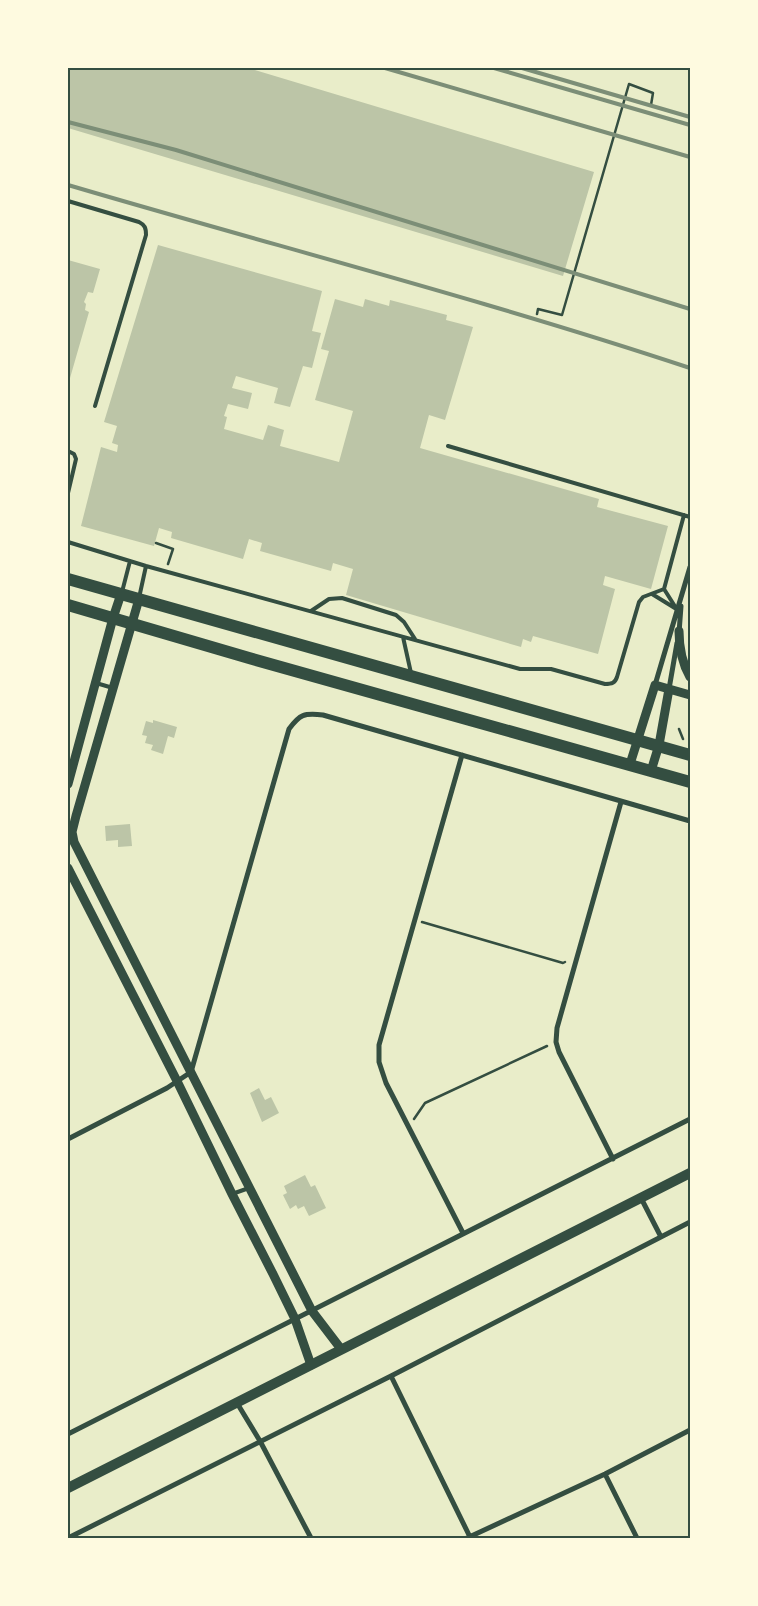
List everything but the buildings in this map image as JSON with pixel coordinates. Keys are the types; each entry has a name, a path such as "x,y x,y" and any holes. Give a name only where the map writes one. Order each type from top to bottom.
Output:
{"main road":[{"path":"68,579 690,755"},
{"path":"68,605 690,782"},
{"path":"68,1488 690,1173"}],"street":[{"path":"630,764 690,567"},
{"path":"651,770 659,746 669,689 679,630 682,593"},
{"path":"68,784 121,594"},
{"path":"139,599 70,832 312,1311 341,1349"},
{"path":"679,630 680,651 690,678"},
{"path":"655,685 690,695"},
{"path":"68,1139 164,1090 191,1072 289,729 297,718 307,713 322,715 690,821"},
{"path":"462,755 379,1045 380,1062 386,1083 463,1233"},
{"path":"613,1159 559,1052 556,1042 557,1028 621,802"},
{"path":"68,868 177,1081 295,1319 311,1365"},
{"path":"68,1434 690,1119"},
{"path":"640,1198 661,1237"},
{"path":"68,1538 391,1376 690,1222"},
{"path":"391,1376 468,1538 605,1474 690,1430"},
{"path":"237,1402 260,1441 311,1538"},
{"path":"605,1474 637,1538"}],"lane":[{"path":"68,201 139,222 144,225 146,230 95,406"},
{"path":"448,446 690,517"},
{"path":"68,451 74,454 76,459 68,494"},
{"path":"678,610 664,589 684,515"},
{"path":"68,542 146,566 520,670 551,669 605,684 612,684 617,677 638,602 643,597 664,589"},
{"path":"121,594 130,561"},
{"path":"139,599 146,566"},
{"path":"652,594 678,610"},
{"path":"311,611 329,599 342,598 396,615 404,622 415,640"},
{"path":"403,637 412,676"},
{"path":"96,684 113,688"},
{"path":"232,1194 250,1188"}],"path":[{"path":"537,314 538,309 562,315 629,84 653,93 651,105"},
{"path":"156,543 173,548 168,565"},
{"path":"680,729 685,743"},
{"path":"414,920 563,963 576,959"},
{"path":"409,1127 425,1103 556,1042"}],"railway":[{"path":"385,68 690,157"},
{"path":"494,68 690,125"},
{"path":"522,68 690,117"},
{"path":"68,122 176,150 690,309"},
{"path":"68,185 458,296 690,368"}]}
